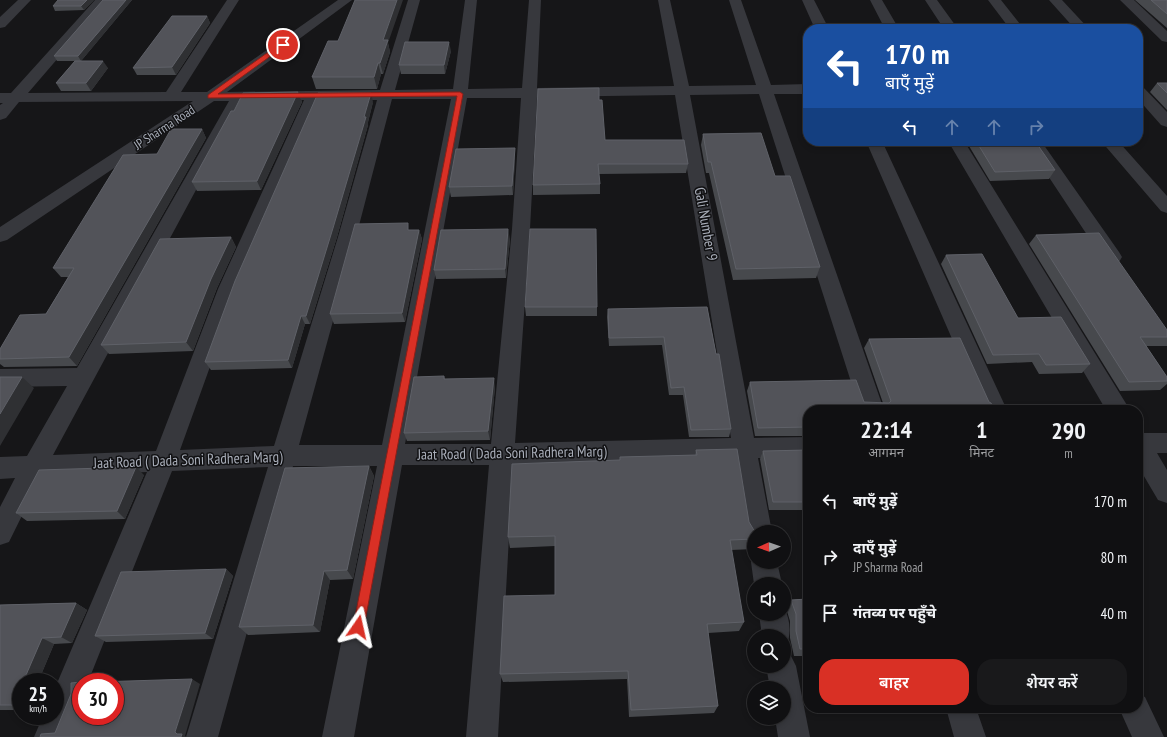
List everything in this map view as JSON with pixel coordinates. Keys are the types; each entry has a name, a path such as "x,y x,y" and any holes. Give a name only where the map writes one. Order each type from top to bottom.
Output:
{"street":[{"path":"0,24 25,0"},
{"path":"0,115 7,98 102,0"},
{"path":"170,97 233,0"},
{"name":"JP Sharma Road","path":"0,236 211,96 346,0"},
{"path":"202,737 414,0"},
{"path":"338,737 460,94 471,0"},
{"path":"482,737 502,454 520,237 535,0"},
{"name":"Gali Number 9","path":"664,0 682,91 746,448 758,525"},
{"path":"735,0 870,405"},
{"path":"808,0 820,24"},
{"path":"876,0 889,24"},
{"path":"931,0 948,24"},
{"path":"994,0 1013,24"},
{"path":"1055,0 1077,24"},
{"path":"1126,0 1167,38"},
{"path":"1142,15 1161,15"},
{"path":"1143,87 1167,122"},
{"path":"7,98 314,96 803,89"},
{"path":"0,533 34,466 239,96"},
{"path":"50,737 164,461 228,289 314,96"},
{"path":"876,146 993,405"},
{"path":"959,146 1115,405"},
{"path":"1036,146 1122,271"},
{"path":"1112,146 1167,207"},
{"path":"0,378 84,377"},
{"path":"1143,443 1167,443"},
{"name":"Jaat Road ( Dada Soni Radhera Marg)","path":"0,468 283,456 502,454 803,447"},
{"path":"1143,451 1167,492"},
{"path":"782,673 794,737"},
{"path":"963,713 970,737"},
{"path":"1136,713 1148,737"}],"building":[{"path":"58,0 87,0 81,6 53,6"},
{"path":"103,0 126,0 78,56 54,56"},
{"path":"355,0 397,0 383,40 388,40 380,63 378,63 374,77 312,77 328,41 338,41"},
{"path":"1151,0 1167,0 1167,14"},
{"path":"172,16 207,16 172,67 133,68"},
{"path":"405,42 449,42 444,65 399,65"},
{"path":"75,61 103,61 86,83 56,83"},
{"path":"1157,83 1167,83 1167,93"},
{"path":"599,88 599,100 602,100 605,140 684,140 688,164 598,164 600,184 533,185 538,89"},
{"path":"298,92 257,181 192,182 231,111 234,111 243,93"},
{"path":"318,93 371,93 364,117 366,117 306,316 301,316 288,360 205,362 235,281"},
{"path":"171,129 202,129 69,357 0,359 0,349 20,315 46,314 74,268 53,268 123,155 157,154"},
{"path":"761,133 775,176 790,176 820,267 736,269 711,162 708,162 703,134"},
{"path":"979,146 1038,146 1055,170 995,172"},
{"path":"515,148 512,186 449,187 456,149"},
{"path":"408,223 408,230 419,230 402,313 330,314 355,224"},
{"path":"508,229 505,269 434,270 441,230"},
{"path":"530,229 596,229 597,307 525,307"},
{"path":"1099,233 1167,330 1167,337 1140,337 1167,377 1167,381 1129,382 1036,235"},
{"path":"231,237 211,279 186,342 101,345 160,239"},
{"path":"982,254 1018,318 1061,317 1090,364 1046,365 1039,354 993,355 946,255"},
{"path":"707,307 716,354 719,354 731,429 691,430 684,387 671,388 664,337 609,338 608,309"},
{"path":"960,338 989,402 992,405 803,405 803,427 758,428 750,382 856,380 864,402 889,403 891,401 869,339"},
{"path":"444,376 444,379 494,378 488,431 404,433 414,377"},
{"path":"0,377 22,377 0,414"},
{"path":"737,449 749,522 751,525 747,525 747,539 730,540 744,622 707,624 718,706 631,710 628,671 500,674 504,596 555,595 555,536 508,537 512,464 620,460 620,457 697,455 696,450"},
{"path":"803,450 803,502 773,502 763,451"},
{"path":"369,466 347,570 324,571 313,625 239,627 285,468"},
{"path":"136,467 117,511 16,513 39,470"},
{"path":"226,569 205,633 95,636 121,572"},
{"path":"803,599 803,649 800,649 796,631 796,614 791,600"},
{"path":"76,603 61,637 42,638 27,673 12,673 12,705 0,705 0,605"},
{"path":"192,679 175,732 177,734 182,734 181,737 40,737 41,734 55,733 58,725 64,725 64,711 71,694 71,683 72,725 124,725 124,681"}],"route":[{"path":"283,45 211,96 460,94 358,627"}]}
